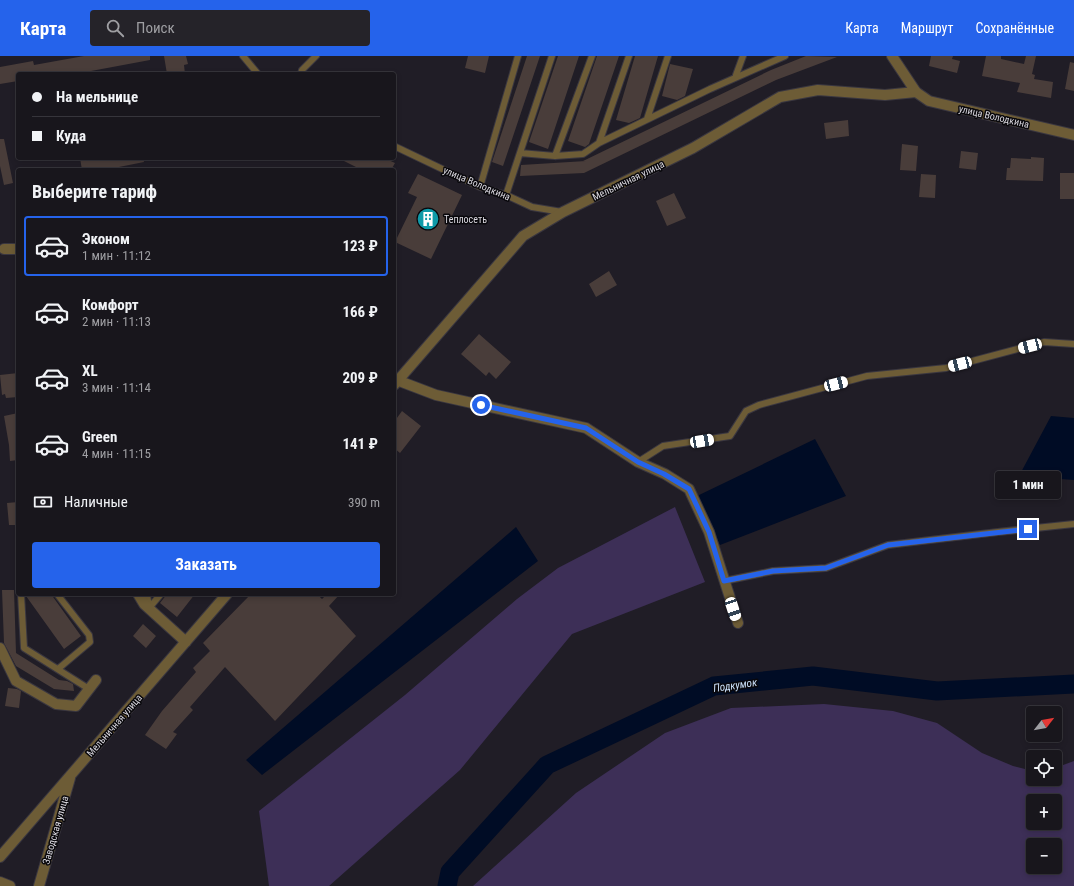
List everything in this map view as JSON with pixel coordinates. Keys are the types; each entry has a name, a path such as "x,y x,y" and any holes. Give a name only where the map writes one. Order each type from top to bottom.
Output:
{"street":[{"path":"892,56 916,92"},
{"name":"Мельничная улица","path":"396,380 523,236 563,212 693,148 780,97 818,90 885,95 916,92"},
{"name":"улица Володкина","path":"916,92 929,101 1074,135"},
{"path":"1,248 16,249"},
{"name":"Мельничная улица","path":"396,381 436,395 586,428 638,462 664,474 689,489 709,532 738,623"},
{"path":"139,596 144,604 186,642"},
{"name":"Мельничная улица","path":"0,857 225,596"},
{"path":"0,648 16,681 56,704 76,706 96,680"},
{"name":"Заводская улица","path":"39,886 71,774"},
{"path":"0,882 10,886"}],"lane":[{"path":"243,56 256,72"},
{"path":"302,72 316,56"},
{"path":"480,187 518,56"},
{"path":"506,195 552,56"},
{"path":"555,156 592,56"},
{"path":"599,143 629,56"},
{"path":"647,119 668,56"},
{"path":"736,75 743,56"},
{"path":"520,153 555,156 583,154 599,143 647,119 784,56"},
{"name":"улица Володкина","path":"396,147 480,187 506,195 532,207 563,212"},
{"path":"638,462 663,446 730,436 746,410 759,405 867,376 946,368 1044,342 1074,344"},
{"path":"724,581 773,571 826,568 888,545 1074,524"},
{"path":"21,596 24,648 89,689"},
{"path":"58,669 90,642 89,635 59,596"},
{"path":"147,596 149,608"},
{"path":"149,608 159,596"}],"shaded area":[{"path":"675,507 705,582 572,634 460,770 329,886 269,886 259,811 405,695 517,599 558,568"},
{"path":"824,704 893,711 937,723 982,753 1013,766 1026,769 1026,786 1062,786 1062,765 1074,761 1074,886 473,886 576,793 665,733 731,708"}],"water":[{"path":"1051,416 1074,418 1074,480 1019,476"},
{"path":"815,439 846,496 720,545 697,496"},
{"path":"516,527 538,561 262,775 246,760"}],"building":[{"path":"84,56 150,56 150,60 86,72 16,72 16,81 0,84 0,67 33,61 34,65"},
{"path":"164,56 186,56 188,64 184,65 185,72 167,72"},
{"path":"468,56 489,56 485,73 465,68"},
{"path":"527,56 540,56 503,166 492,162"},
{"path":"558,56 579,56 548,149 529,142"},
{"path":"597,56 619,56 589,144 585,147 568,141"},
{"path":"635,56 658,56 640,118 629,123 616,120"},
{"path":"806,56 837,57 776,80 584,173 520,176 521,165 586,161 583,161 771,70"},
{"path":"931,56 953,56 952,59 960,61 957,73 929,66"},
{"path":"986,56 1001,56 1001,59 1024,64 1026,56 1036,56 1032,74 1035,75 1034,79 1053,82 1051,98 1017,92 1020,83 982,76"},
{"path":"1070,62 1074,63 1074,91 1065,89"},
{"path":"670,64 693,69 685,96 677,100 662,96"},
{"path":"848,120 849,136 826,139 824,123"},
{"path":"0,139 4,139 13,183 4,185 0,166"},
{"path":"902,144 918,146 916,171 900,170"},
{"path":"961,151 978,153 976,170 959,168"},
{"path":"1031,157 1044,158 1043,181 1006,180 1007,168 1010,168 1011,158 1031,159"},
{"path":"80,160 144,160 144,162 114,168 82,168"},
{"path":"342,160 388,160 395,163 392,168 358,168"},
{"path":"1060,173 1074,173 1074,199 1060,199"},
{"name":"Теплосеть","path":"418,174 462,195 431,259 396,242 417,197 408,193"},
{"path":"921,174 936,175 935,198 919,197"},
{"path":"674,193 686,218 667,226 656,201"},
{"path":"609,271 617,285 596,297 589,284"},
{"path":"479,334 511,362 496,379 489,372 486,376 461,354"},
{"path":"16,373 16,397 6,398 5,394 2,395 0,375"},
{"path":"402,411 421,426 400,453 396,450 396,419"},
{"path":"16,413 16,460 10,461 4,416"},
{"path":"16,502 16,525 9,525 7,503"},
{"path":"2,590 14,590 16,653 59,680 67,681 73,684 74,691 54,689 16,666 4,643"},
{"path":"26,596 52,596 81,636 64,649"},
{"path":"165,596 193,596 177,617 160,603"},
{"path":"249,596 319,596 322,599 325,596 338,596 329,606 356,636 275,721 225,667 190,707 193,710 173,732 177,734 166,749 145,735 162,711 196,672 193,668 210,651 203,643"},
{"path":"143,624 156,636 146,648 133,636"},
{"path":"8,688 21,691 19,708 5,706"}],"waterway":[{"name":"Подкумок","path":"447,886 450,872 547,765 714,686 813,676 937,691 1074,684"}],"place":[{"name":"Теплосеть","path":"428,219"}],"route":[{"path":"481,405 586,428 638,462 664,474 689,489 709,532 724,581 773,571 826,568 888,545 1028,529"}]}
